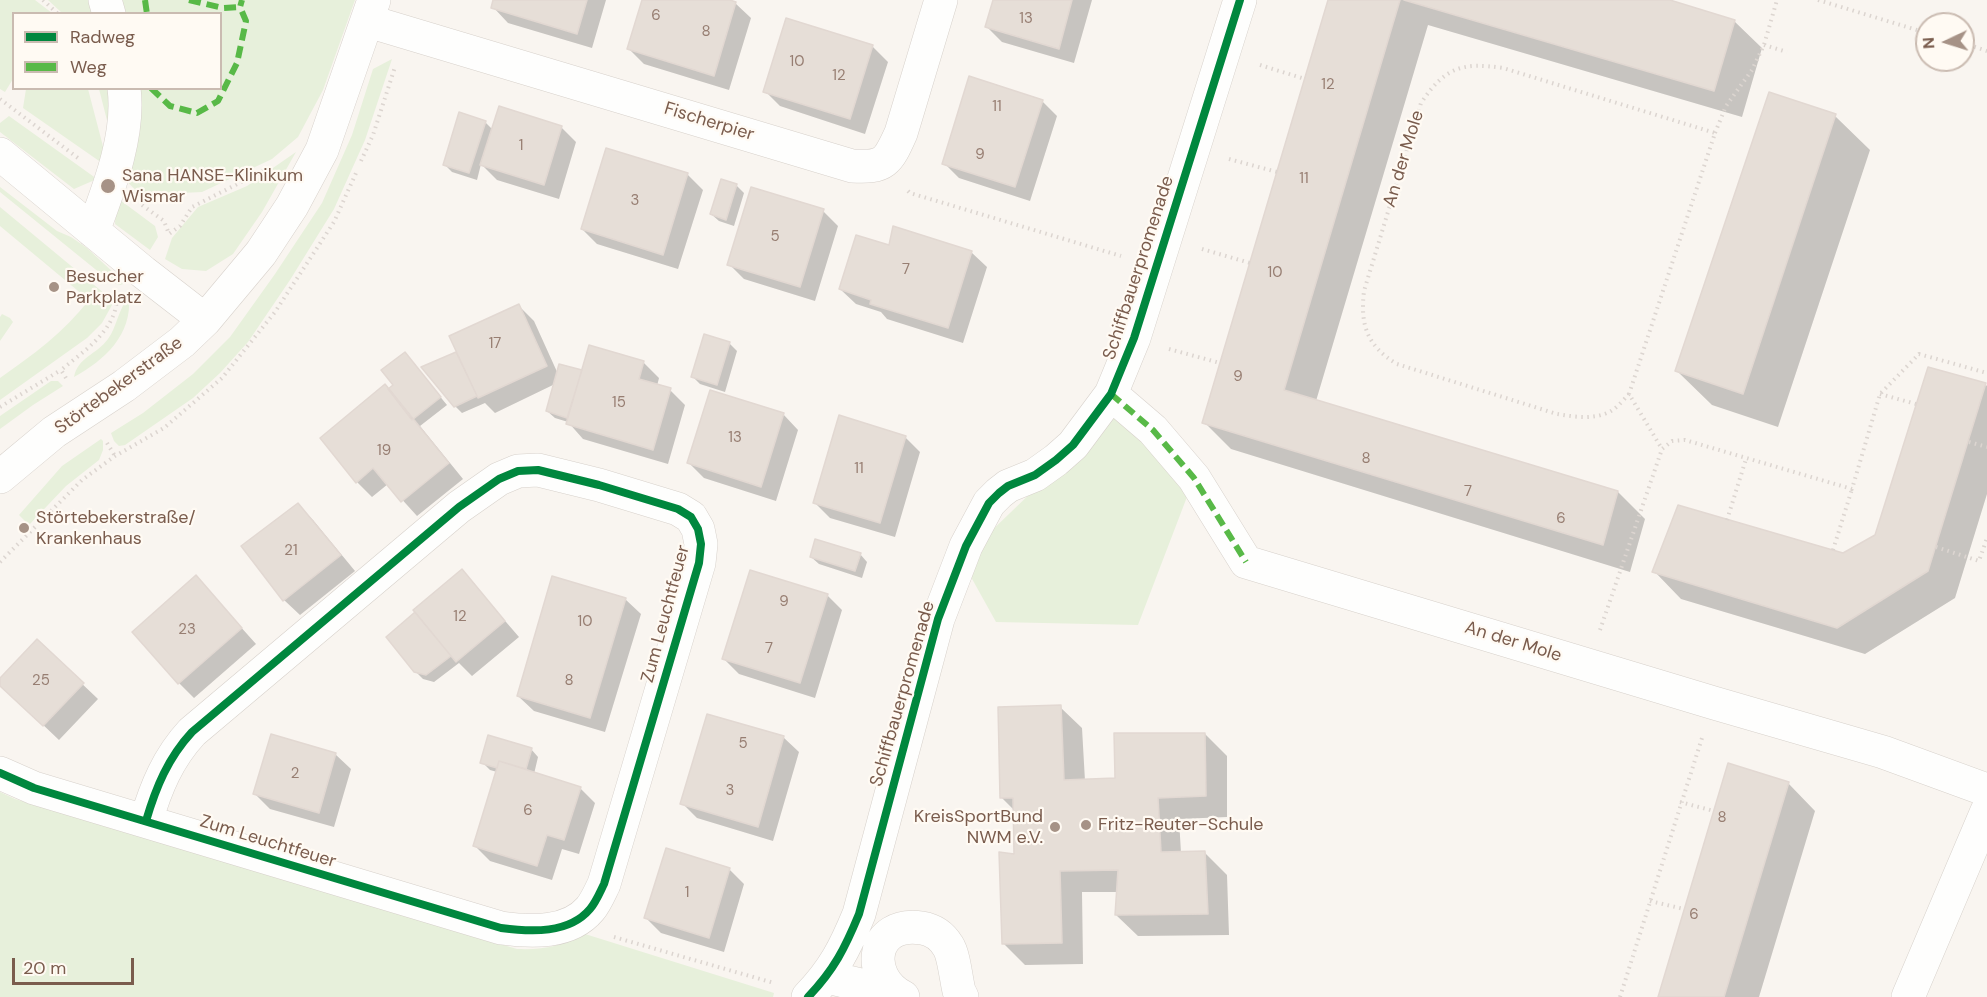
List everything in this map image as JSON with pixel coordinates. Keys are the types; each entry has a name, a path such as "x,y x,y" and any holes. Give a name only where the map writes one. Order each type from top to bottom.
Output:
{"street":[{"path":"884,162 894,150 901,133 941,0"},
{"name":"Schiffbauerpromenade","path":"818,987 845,949 859,914 938,619 966,546 989,503 1008,486 1035,475 1074,445 1111,394 1134,338 1162,253 1240,0"},
{"name":"Fischerpier","path":"371,11 852,165 869,167 884,162"},
{"name":"Störtebekerstraße","path":"0,477 54,432 156,363 182,342 205,320 261,253 297,197 322,150 371,11"},
{"path":"93,231 111,182 124,115 124,90"},
{"path":"0,154 205,320"},
{"name":"An der Mole","path":"1111,394 1153,430 1194,478 1246,562 1883,752 1987,789"},
{"name":"Zum Leuchtfeuer","path":"0,773 21,784 501,927 538,931 573,922 590,908 604,884 699,563 701,544 698,529 691,517 678,509 598,485 538,470 518,471 499,478 459,507 192,732 169,761 153,797 146,821"},
{"path":"1908,997 1987,811"},
{"path":"899,995 886,983 880,971 878,954 884,939 896,928 912,927 930,930 942,937 950,948 958,991 962,997"},
{"path":"818,987 899,995"}],"path":[{"path":"43,0 56,12"},
{"path":"1662,449 1629,394 1715,133 1726,106 1752,70 1764,45 1778,0"},
{"path":"1818,0 1915,29"},
{"path":"1764,45 1786,52"},
{"path":"1223,55 1305,79"},
{"path":"1194,148 1277,172"},
{"path":"884,162 910,193 1162,253 1250,263"},
{"path":"0,407 61,370 92,344 106,328 116,307 117,297 112,290"},
{"path":"1134,338 1220,363"},
{"path":"1833,550 1880,394 1919,354 1987,374"},
{"path":"61,370 86,410"},
{"path":"1880,394 1916,404"},
{"path":"1588,665 1662,449 1672,441 1685,440 1852,489"},
{"path":"1969,442 1987,447"},
{"path":"1727,520 1746,459"},
{"path":"1936,547 1979,561 1987,538"},
{"path":"1620,997 1680,802 1714,703"},
{"path":"1680,802 1714,811"},
{"path":"1650,901 1684,909"}],"green space":[{"path":"0,0 35,0 51,12 12,12 12,81 5,92 0,89"},
{"path":"48,0 92,0 97,12 61,12"},
{"path":"115,0 355,0 323,90 298,137 272,159 202,192 141,195 122,177 135,90 222,90 222,12 119,12"},
{"path":"392,59 365,140 334,209 248,342 193,398 125,445 119,446 111,433 143,413 193,374 230,337 275,274 322,203 352,135 373,69"},
{"path":"26,90 88,90 105,154 102,163 23,108"},
{"path":"99,90 114,90 111,136"},
{"path":"9,116 97,179 74,189 0,132 0,123"},
{"path":"296,152 262,212 233,254 206,271 182,269 165,259 172,238 198,207 247,186"},
{"path":"0,187 57,231 87,248 123,284 111,282 0,192"},
{"path":"116,197 155,226 158,237 150,250 115,224"},
{"path":"0,207 105,294 112,305 102,323 87,338 0,400 0,378 48,342 89,300 0,226"},
{"path":"129,297 129,311 121,335 96,363 74,377 83,360 108,339"},
{"path":"2,314 13,322 0,341 0,317"},
{"path":"51,381 58,381 63,386 0,429 0,416"},
{"path":"1117,410 1190,489 1138,625 996,622 966,568 984,538"},
{"path":"101,439 103,450 99,460 66,486 29,525 19,515 62,466"},
{"path":"0,792 15,799 517,949 552,946 585,934 774,993 773,997 0,997"}],"building":[{"path":"493,0 587,0 577,34 491,8"},
{"path":"642,0 730,0 736,2 714,76 627,49"},
{"path":"993,0 1072,0 1059,49 985,27"},
{"path":"1328,0 1400,0 1284,390 1618,491 1603,545 1202,423"},
{"path":"1404,0 1670,0 1735,20 1714,91"},
{"path":"786,18 873,45 850,119 763,92"},
{"path":"969,76 1043,100 1015,187 942,164"},
{"path":"1769,92 1836,114 1743,394 1675,371"},
{"path":"499,106 562,126 544,185 480,165"},
{"path":"459,112 486,121 469,173 443,165"},
{"path":"606,148 688,173 663,255 581,229"},
{"path":"721,179 737,184 726,220 710,214"},
{"path":"751,187 824,209 800,287 727,265"},
{"path":"893,226 972,251 948,328 870,304 871,300 839,289 856,235 889,245"},
{"path":"519,304 547,366 478,398 449,336"},
{"path":"704,334 730,342 717,385 691,377"},
{"path":"589,345 644,361 639,379 671,388 653,450 566,424"},
{"path":"405,352 441,397 412,420 388,389 393,385 381,370"},
{"path":"456,352 477,396 454,407 421,367"},
{"path":"559,364 582,370 567,418 546,411"},
{"path":"1928,367 1986,383 1928,571 1837,628 1652,572 1678,505 1843,553 1875,535"},
{"path":"385,384 449,463 401,502 373,468 356,483 320,438"},
{"path":"710,390 784,413 761,487 687,463"},
{"path":"839,415 906,436 880,523 813,503"},
{"path":"298,503 341,555 283,601 241,546"},
{"path":"815,539 861,553 855,571 810,557"},
{"path":"462,569 505,621 456,662 413,610"},
{"path":"750,570 828,594 800,683 722,659"},
{"path":"196,575 242,628 178,684 132,632"},
{"path":"552,576 626,598 590,718 517,696"},
{"path":"415,612 451,656 426,675 414,672 386,637"},
{"path":"37,639 84,683 43,726 0,686 0,678"},
{"name":"Fritz-Reuter-Schule","path":"1061,705 1064,780 1115,778 1114,733 1205,733 1206,796 1158,798 1161,852 1205,851 1208,914 1115,915 1118,870 1060,871 1062,943 1002,944 999,852 1014,854 1013,798 1000,798 998,707"},
{"path":"707,714 784,736 758,827 680,804"},
{"path":"271,734 336,753 319,813 253,794"},
{"path":"488,735 532,748 526,769 499,761 497,768 480,763"},
{"path":"499,761 581,787 564,840 547,835 537,866 473,846"},
{"path":"1728,763 1789,782 1724,997 1658,997"},
{"path":"666,848 730,868 709,938 644,918"}],"marked path":[{"path":"145,0 147,12"},
{"path":"189,0 223,8 240,7"},
{"path":"153,90 170,106 197,113 218,101 237,63 246,21 240,7 242,0"},
{"path":"1111,394 1153,430 1194,478 1246,562"}],"cycle path":[{"path":"808,997 838,958 859,914 938,619 966,546 989,503 1008,486 1035,475 1073,445 1111,394 1134,338 1240,0"},
{"path":"0,773 34,788 501,928 537,930 561,927 581,917 590,909 604,884 699,563 701,544 698,529 691,517 678,509 599,485 538,470 518,471 499,479 459,507 192,732 176,752 164,774 146,821"}],"place":[{"name":"Sana HANSE-Klinikum Wismar","path":"108,186"},
{"name":"Besucher Parkplatz","path":"54,287"},
{"name":"Störtebekerstraße/ Krankenhaus","path":"24,528"},
{"name":"Fritz-Reuter-Schule","path":"1086,825"},
{"name":"KreisSportBund NWM e.V.","path":"1055,827"}]}
